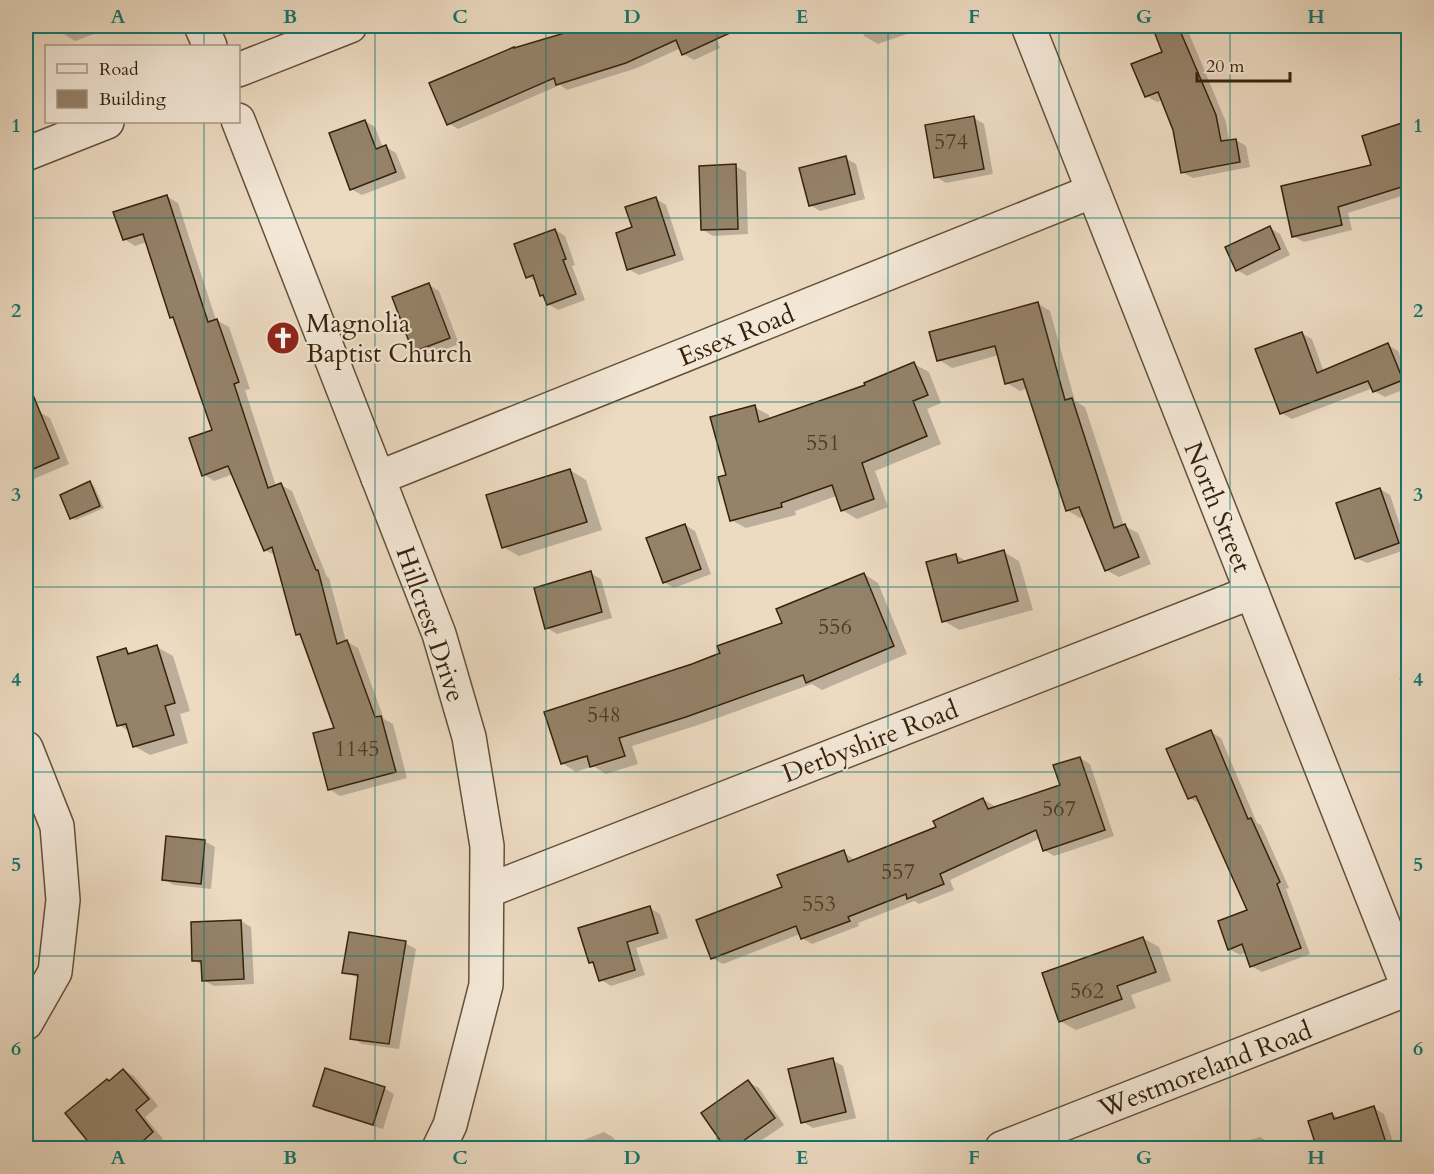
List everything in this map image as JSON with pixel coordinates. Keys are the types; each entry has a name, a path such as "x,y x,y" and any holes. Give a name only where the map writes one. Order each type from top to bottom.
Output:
{"street":[{"path":"201,26 210,45"},
{"path":"240,69 351,26"},
{"name":"North Street","path":"1028,26 1408,988"},
{"path":"26,154 104,123"},
{"name":"Hillcrest Drive","path":"239,123 439,634 469,737 487,846 486,985 450,1125 439,1149"},
{"name":"Essex Road","path":"378,478 1093,191"},
{"name":"Derbyshire Road","path":"487,891 1252,592"},
{"path":"26,748 57,826 63,900 55,972 26,1023"},
{"name":"Westmoreland Road","path":"1002,1149 1408,988"}],"building":[{"path":"588,26 745,26 682,55 676,40 626,63 556,85 554,78 447,125 429,83 514,47"},
{"path":"1152,26 1178,26 1216,115 1221,141 1236,139 1240,162 1181,173 1173,130 1158,92 1145,97 1131,64 1162,52"},
{"path":"974,116 984,169 934,178 925,125"},
{"path":"365,120 376,149 386,145 396,172 350,190 329,133"},
{"path":"1408,121 1408,185 1338,207 1342,225 1292,237 1281,186 1371,165 1362,136"},
{"path":"846,156 855,194 809,206 799,168"},
{"path":"736,164 738,229 701,230 699,166"},
{"path":"167,195 208,322 217,319 239,382 234,384 268,488 281,483 316,570 318,570 337,644 347,640 375,717 381,716 396,772 328,790 313,733 334,728 300,634 296,635 272,547 264,551 228,466 202,476 189,438 212,430 173,317 170,318 143,234 123,240 113,212"},
{"path":"656,197 675,255 627,270 616,233 632,227 625,207"},
{"path":"1270,226 1280,249 1236,271 1225,247"},
{"path":"555,229 566,259 563,260 576,294 547,305 543,295 540,296 533,275 526,278 514,244"},
{"path":"429,283 450,338 413,352 392,297"},
{"path":"1038,302 1065,400 1072,398 1114,528 1125,524 1139,557 1105,571 1079,507 1066,511 1023,379 1005,384 995,346 937,361 929,332"},
{"path":"1302,332 1317,373 1388,343 1403,380 1373,392 1368,381 1280,414 1255,349"},
{"path":"914,362 928,395 913,401 927,436 862,463 874,499 841,511 832,485 781,503 782,507 730,521 718,477 726,475 710,417 755,405 759,422 865,385 864,383"},
{"path":"26,378 59,458 26,472"},
{"path":"570,469 587,522 502,548 486,495"},
{"path":"90,481 100,506 70,519 60,495"},
{"path":"1380,488 1399,543 1355,559 1336,503"},
{"path":"685,524 701,569 663,583 646,538"},
{"path":"1004,550 1018,601 942,622 926,562 956,554 958,563"},
{"path":"591,571 602,612 545,629 534,588"},
{"path":"864,573 894,646 806,683 803,675 686,717 619,738 625,756 590,767 587,756 561,764 544,712 720,653 717,646 782,623 776,609"},
{"path":"157,645 175,703 165,706 174,735 133,747 126,724 117,726 97,657 126,648 128,654"},
{"path":"1211,730 1248,819 1251,818 1280,882 1277,884 1301,948 1250,967 1242,944 1228,950 1218,921 1247,910 1196,796 1188,799 1166,749"},
{"path":"1080,757 1105,830 1043,851 1036,830 940,874 944,884 907,899 906,894 848,917 850,921 801,939 796,926 711,959 696,920 782,887 777,875 844,850 848,862 936,827 933,821 983,798 988,809 1060,785 1053,765"},
{"path":"166,836 205,840 201,884 162,880"},
{"path":"650,906 658,933 627,942 635,970 599,981 593,962 589,963 578,928"},
{"path":"241,920 244,979 202,981 201,961 192,961 191,922"},
{"path":"349,932 406,941 389,1044 350,1039 358,975 342,973"},
{"path":"1143,937 1156,972 1117,986 1122,999 1059,1022 1042,973"},
{"path":"833,1058 846,1112 801,1123 788,1069"},
{"path":"325,1068 385,1087 373,1125 313,1106"},
{"path":"123,1069 149,1099 136,1110 153,1132 134,1149 94,1149 65,1113"},
{"path":"748,1080 775,1118 732,1149 726,1149 701,1113"},
{"path":"1374,1106 1388,1149 1317,1149 1308,1121 1332,1113 1334,1119"}],"place":[{"name":"Magnolia Baptist Church","path":"283,338"}]}
